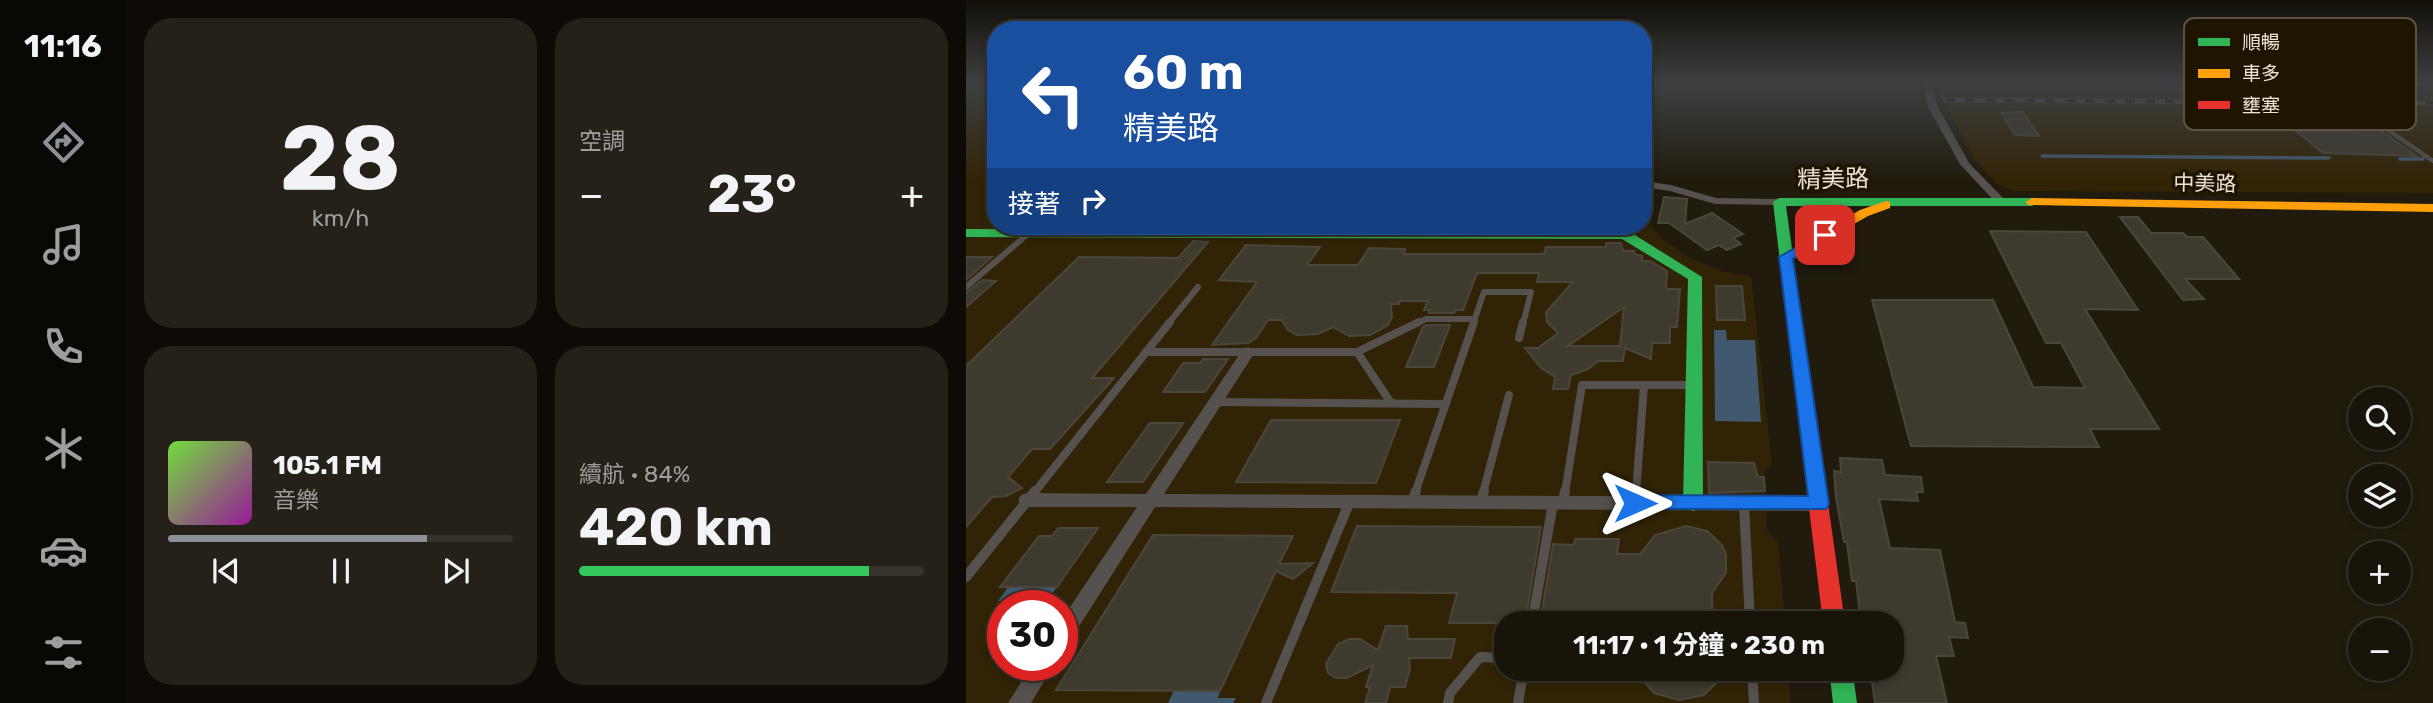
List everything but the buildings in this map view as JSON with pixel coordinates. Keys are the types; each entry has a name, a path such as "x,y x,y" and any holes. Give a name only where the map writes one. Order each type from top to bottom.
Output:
{"main road":[{"path":"1786,257 1864,213 1897,201"},
{"name":"中美路","path":"1977,201 2433,208"},
{"name":"精美路","path":"1832,611 1779,202 1977,201"},
{"path":"966,233 987,233"},
{"path":"1426,235 1625,236 1695,277 1693,503"},
{"path":"1842,681 1845,703"}],"street":[{"path":"1937,115 1965,164 2000,201"},
{"path":"1652,185 1715,201 1779,202"},
{"path":"1078,612 1248,352"},
{"path":"1027,500 1819,504"},
{"path":"1019,703 1033,681"}],"lane":[{"path":"2388,130 2433,160"},
{"path":"966,287 1027,235"},
{"path":"966,577 1198,287"},
{"path":"1412,502 1484,292 1531,292 1519,338"},
{"path":"1146,352 1357,352 1426,319 1475,319"},
{"path":"1357,352 1391,403"},
{"path":"1535,611 1582,385 1694,386"},
{"path":"1635,503 1644,385"},
{"path":"1480,502 1509,395"},
{"path":"1215,402 1446,404"},
{"path":"1266,703 1350,502"},
{"path":"1744,504 1749,611"},
{"path":"1448,703 1450,693 1480,657 1494,657"},
{"path":"1518,703 1522,681"},
{"path":"1753,681 1754,703"}],"shaded area":[{"path":"966,115 987,115 987,235 1652,235 1652,226 1663,240 1692,259 1724,272 1751,276 1772,465 1764,472 1767,532 1778,541 1784,611 1494,611 1494,681 1789,681 1791,703 966,703"},
{"path":"1951,115 2184,115 2184,130 2416,130 2416,115 2433,115 2433,193 2011,191 1997,184 1974,159"}],"water":[{"path":"1714,330 1726,330 1727,340 1755,340 1761,422 1715,421"},
{"path":"1008,587 1057,587 1055,590 1006,590"},
{"path":"1174,690 1220,691 1218,698 1236,698 1233,703 1168,703"}],"waterway":[{"path":"2042,156 2329,158"},
{"path":"2400,159 2423,159"}],"traffic: fast":[{"path":"1808,426 1779,202 2032,202"},
{"path":"966,233 987,233"},
{"path":"1625,235 1695,277 1693,503"},
{"path":"1842,681 1845,703"}],"traffic: slow":[{"path":"2032,202 2433,208"},
{"path":"1786,257 1864,213 1886,205"}],"traffic: jam":[{"path":"1808,426 1832,611"}],"route":[{"path":"1635,503 1819,504 1786,257 1825,235"}]}
